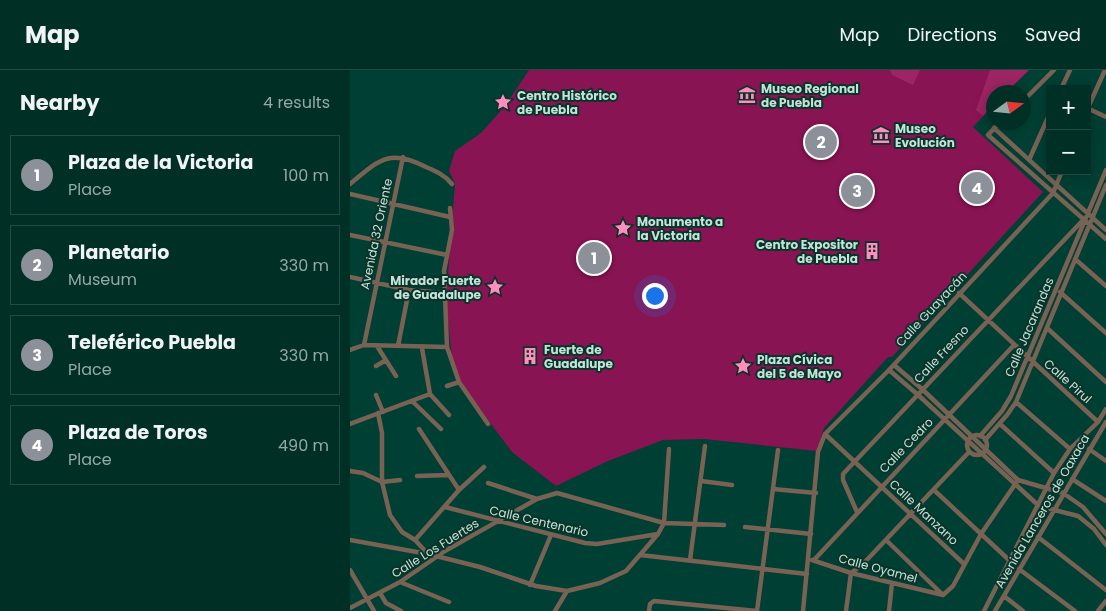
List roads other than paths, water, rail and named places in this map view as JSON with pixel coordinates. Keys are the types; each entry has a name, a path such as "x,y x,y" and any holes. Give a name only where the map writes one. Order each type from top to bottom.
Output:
{"street":[{"path":"1031,93 1054,70"},
{"path":"1063,85 1070,70"},
{"path":"1091,102 1105,70"},
{"path":"1091,110 1106,117"},
{"path":"1029,160 1046,122"},
{"path":"992,130 988,135 1106,239"},
{"path":"996,130 1106,230"},
{"path":"350,184 376,162 394,156 403,157 443,175 452,184"},
{"name":"Avenida 32 Oriente","path":"364,345 403,157"},
{"name":"Calle Jacarandas","path":"985,440 1007,416 1016,402 1054,310 1084,219 1106,170"},
{"path":"1053,193 1060,175"},
{"name":"Calle Jacarandas","path":"980,436 1002,412 1011,396 1048,306 1064,275 1075,259 1106,185"},
{"name":"Calle Guayacán","path":"824,435 894,365 1053,193"},
{"path":"350,194 450,217"},
{"path":"450,208 452,230 447,256 445,293 447,348 459,382 488,424"},
{"name":"Calle Fresno","path":"857,512 842,477 922,389 1084,219"},
{"path":"350,235 447,256"},
{"path":"1075,259 1106,286"},
{"path":"350,277 409,290 445,293"},
{"path":"398,346 409,290"},
{"path":"1060,292 1106,333"},
{"name":"Calle Pirul","path":"959,293 1098,422"},
{"path":"1048,306 1054,310"},
{"path":"1047,328 1106,382"},
{"path":"350,343 356,348"},
{"path":"350,350 364,345 447,348"},
{"name":"Calle Cedro","path":"811,560 950,416 1014,345"},
{"path":"377,346 396,376"},
{"path":"422,348 430,394 450,415"},
{"path":"376,366 386,360"},
{"path":"894,365 1018,480 1063,493 1092,515 1106,534"},
{"path":"889,370 918,394 1038,506 1078,516 1087,522 1106,545"},
{"path":"447,386 459,382"},
{"path":"376,394 383,441 382,482 390,515 402,532 415,540 428,554 435,558 491,570 530,585 566,591 614,578 626,571 658,534 664,523 669,449"},
{"path":"350,424 430,394"},
{"path":"412,401 441,429"},
{"path":"1016,402 1070,449"},
{"name":"Avenida Lanceros de Oaxaca","path":"984,611 1054,473 1070,449 1098,422 1106,409"},
{"path":"1002,412 1007,416"},
{"name":"Avenida Lanceros de Oaxaca","path":"995,611 1106,422"},
{"path":"1000,424 1054,473"},
{"path":"418,429 459,490"},
{"path":"803,611 807,574 811,560 811,534 818,452 824,435"},
{"name":"Calle Manzano","path":"824,435 855,461 964,564"},
{"path":"972,436 980,436 985,440 986,449"},
{"path":"846,611 851,573 858,569 969,452 968,442 972,436"},
{"path":"690,560 705,446"},
{"path":"969,452 981,454 986,449"},
{"path":"1089,449 1106,461"},
{"path":"649,611 650,604 654,601 757,611 778,450"},
{"path":"415,540 459,490 484,467"},
{"path":"350,471 363,473 382,482 400,480"},
{"path":"417,476 449,475"},
{"path":"1072,479 1106,501"},
{"path":"886,540 943,595 953,586 981,534 1018,480"},
{"path":"701,481 732,485"},
{"path":"488,483 537,499"},
{"path":"772,489 816,493"},
{"path":"934,490 1010,560"},
{"name":"Calle Los Fuertes","path":"350,608 400,582 435,558 537,499 557,493 664,523"},
{"name":"Calle Centenario","path":"445,506 497,522 597,544 658,534"},
{"path":"664,523 724,525"},
{"path":"745,527 811,534"},
{"path":"530,585 551,535"},
{"path":"1038,537 1106,590"},
{"path":"350,540 428,554"},
{"path":"640,555 807,574"},
{"name":"Calle Oyamel","path":"811,560 851,573 943,595"},
{"path":"1020,569 1075,611"},
{"path":"350,570 374,611"},
{"path":"400,582 449,602"},
{"path":"889,611 892,583"},
{"path":"555,611 566,591"},
{"path":"380,593 386,603 401,611"},
{"path":"1004,596 1024,611"},
{"path":"1098,611 1106,601"}],"place":[{"name":"Museo Regional de Puebla","path":"747,95"},
{"name":"Centro Histórico de Puebla","path":"503,102"},
{"name":"Museo Evolución","path":"881,135"},
{"name":"Planetario","path":"821,142"},
{"name":"Plaza de Toros","path":"977,188"},
{"name":"Teleférico Puebla","path":"857,191"},
{"name":"Monumento a la Victoria","path":"623,228"},
{"name":"Centro Expositor de Puebla","path":"872,251"},
{"name":"Plaza de la Victoria","path":"594,258"},
{"name":"Mirador Fuerte de Guadalupe","path":"495,287"},
{"name":"Fuerte de Guadalupe","path":"530,356"},
{"name":"Plaza Cívica del 5 de Mayo","path":"743,366"}]}
